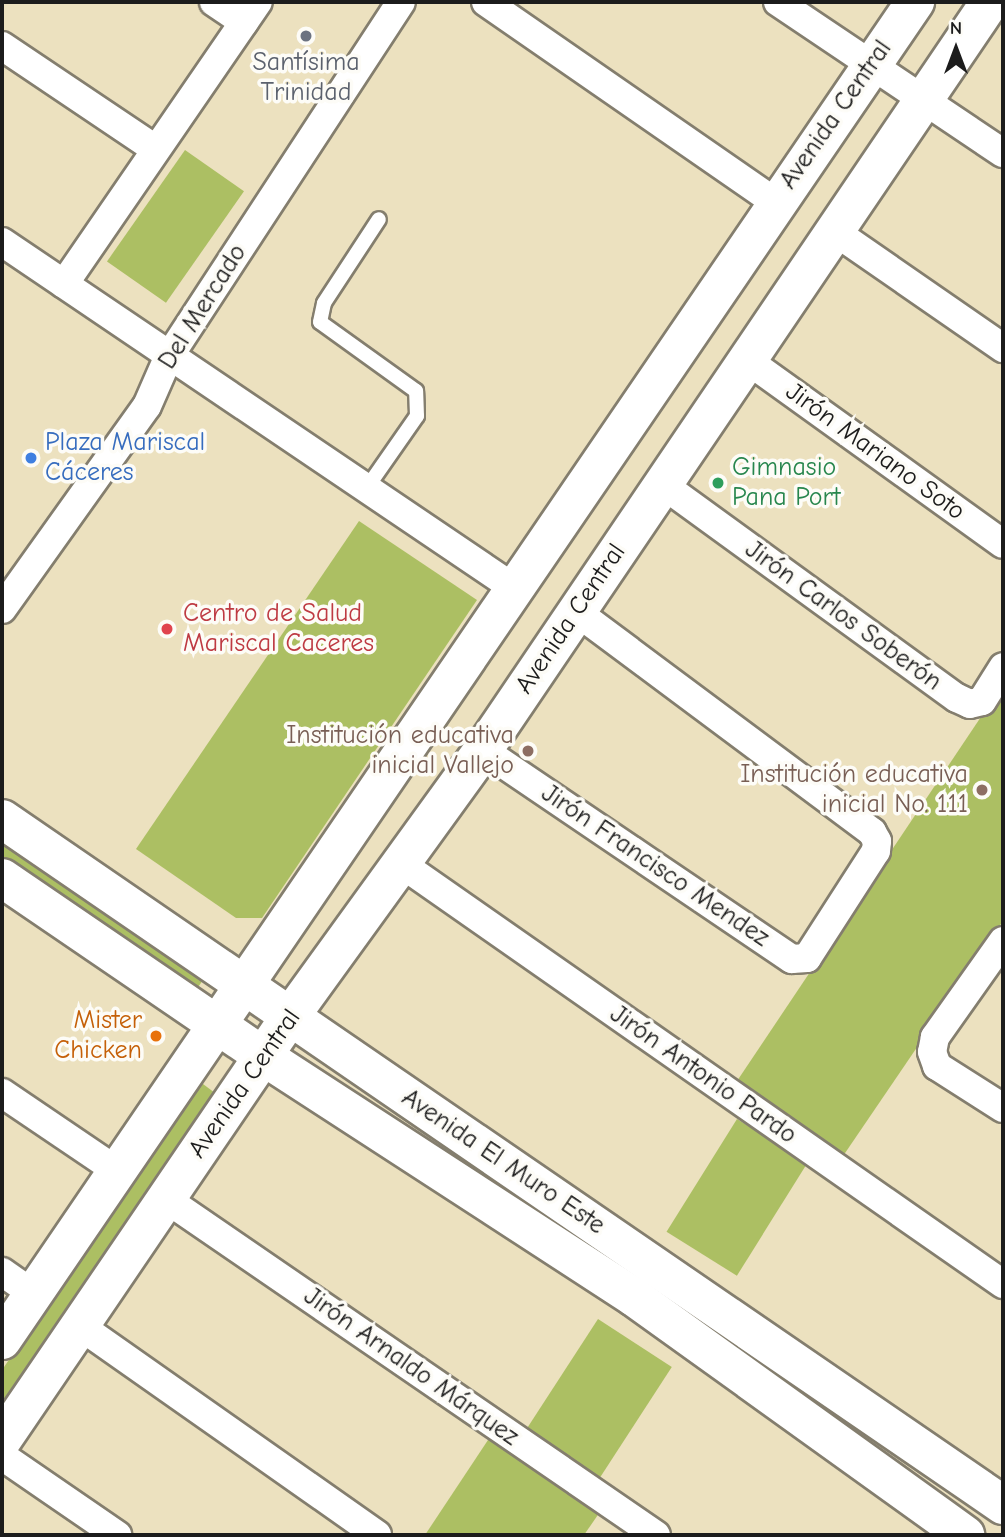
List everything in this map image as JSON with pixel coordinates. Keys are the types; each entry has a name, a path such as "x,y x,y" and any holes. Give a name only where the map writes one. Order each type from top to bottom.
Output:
{"main road":[{"name":"Avenida Central","path":"2,1340 120,1173 775,202 915,2"},
{"name":"Avenida Central","path":"2,1440 289,1018 403,865 483,750 990,2"},
{"name":"Avenida El Muro Este","path":"2,819 1003,1505"},
{"name":"Avenida El Muro Este","path":"2,878 263,1056 651,1310 965,1535"},
{"path":"651,1310 674,1277"}],"street":[{"path":"64,284 251,12 214,2"},
{"name":"Del Mercado","path":"2,610 147,406 168,358 401,2"},
{"path":"486,2 775,202"},
{"path":"778,2 1003,153"},
{"path":"2,46 155,149"},
{"path":"834,231 1003,348"},
{"path":"2,242 168,358 514,587"},
{"name":"Jirón Mariano Soto","path":"747,360 1003,544"},
{"name":"Jirón Carlos Soberón","path":"662,484 957,698 970,704 982,701 1003,667"},
{"name":"Jirón Francisco Mendez","path":"483,750 792,959 807,958 876,851 877,841 872,832 576,611"},
{"name":"Jirón Antonio Pardo","path":"403,865 1003,1284"},
{"path":"1003,941 934,1037 932,1052 937,1066 1003,1108"},
{"path":"2,1093 120,1173"},
{"name":"Jirón Arnaldo Márquez","path":"166,1199 656,1535"},
{"path":"2,1272 34,1294"},
{"path":"80,1326 377,1535"},
{"path":"2,1456 117,1535"}],"lane":[{"path":"366,489 417,416 416,391 320,322 324,303 379,219"}],"green space":[{"path":"185,150 244,191 166,303 107,261"},
{"path":"359,521 477,600 262,918 236,918 136,849"},
{"path":"1003,684 1003,921 841,1159 733,1087"},
{"path":"2,838 206,976 191,998 2,871"},
{"path":"199,1081 215,1093 2,1408 2,1370"},
{"path":"737,1119 807,1163 737,1276 667,1232"},
{"path":"598,1319 672,1367 599,1478 526,1431"},
{"path":"492,1434 602,1509 584,1535 425,1535"}],"place":[{"name":"Santísima Trinidad","path":"306,36"},
{"name":"Plaza Mariscal Cáceres","path":"31,458"},
{"name":"Gimnasio Pana Port","path":"718,483"},
{"name":"Centro de Salud Mariscal Caceres","path":"167,629"},
{"name":"Institución educativa inicial Vallejo","path":"528,751"},
{"name":"Institución educativa inicial No. 111","path":"982,790"},
{"name":"Mister Chicken","path":"156,1036"}]}
